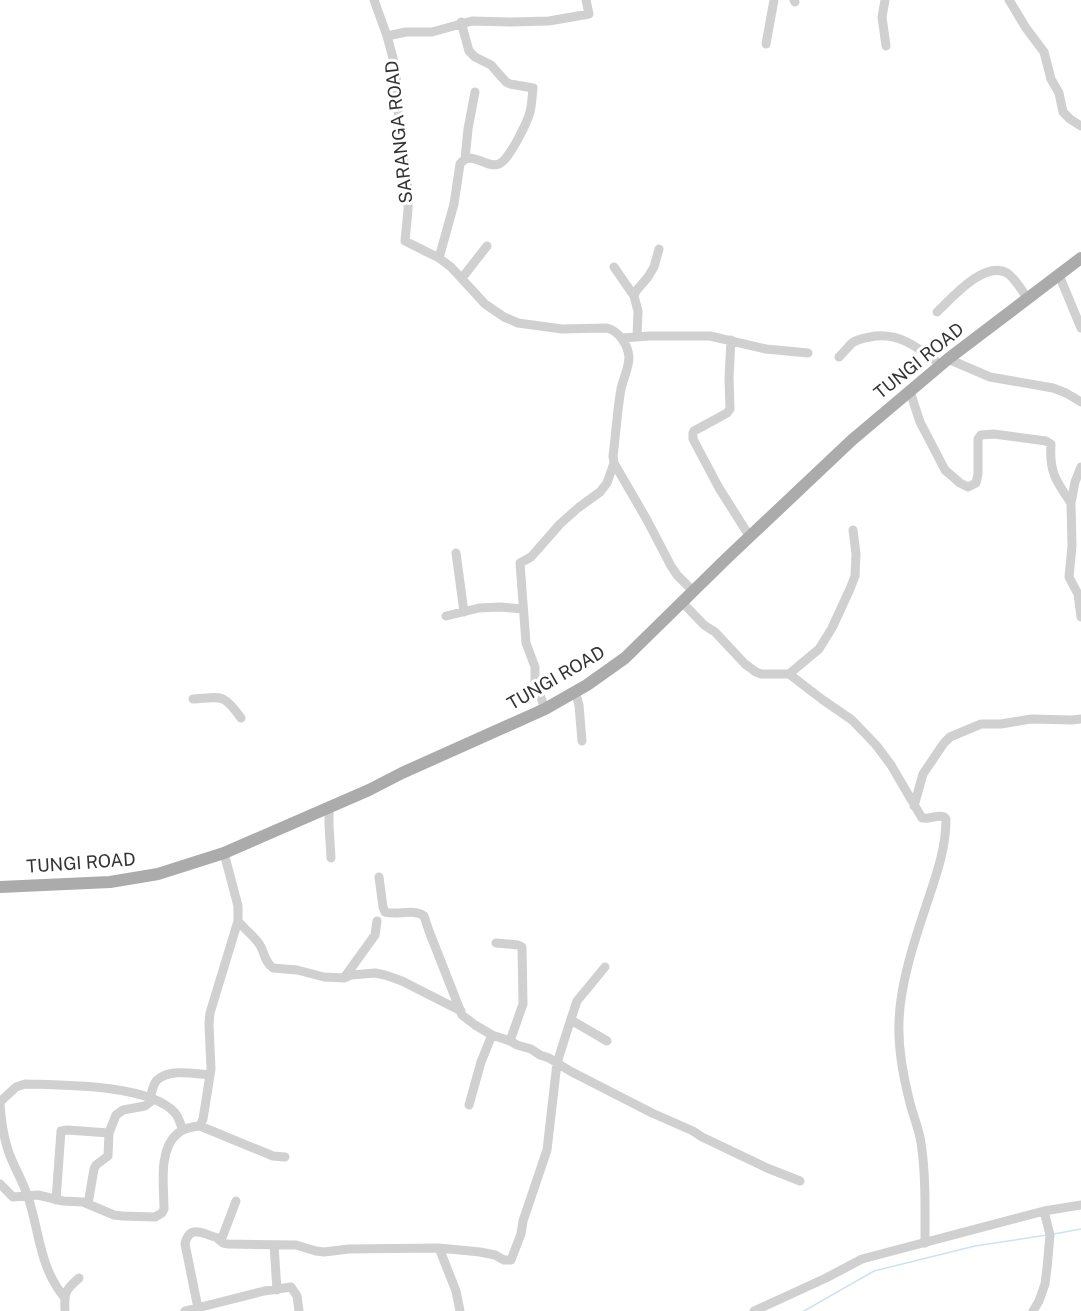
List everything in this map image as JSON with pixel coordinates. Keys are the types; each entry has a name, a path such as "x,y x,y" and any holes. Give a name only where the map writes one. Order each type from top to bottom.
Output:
{"main road":[{"name":"TUNGI ROAD","path":"0,887 110,882 159,874 224,854 545,709 575,692 625,658 852,440 910,390 1081,258"}],"street":[{"name":"SARANGA ROAD","path":"374,0 387,36 396,73 399,126 408,189 405,241 439,258 451,267 485,304 504,317 518,323 562,329 608,328 622,338"},
{"path":"387,36 401,32 432,32 461,22 549,21 589,14 586,0"},
{"path":"766,44 774,0"},
{"path":"885,0 882,17 885,46"},
{"path":"1009,0 1026,28 1044,51 1051,79 1059,93 1063,112 1081,126"},
{"path":"461,22 472,54 491,65 506,82 532,88 528,117 501,164 496,165 471,158 465,159"},
{"path":"439,258 454,204 459,167 465,159 475,92"},
{"path":"462,278 487,246"},
{"path":"634,296 654,267 659,249"},
{"path":"614,267 634,296 638,311 637,337"},
{"path":"937,312 961,288 982,274 991,272 1001,271 1009,274 1028,299"},
{"path":"1059,275 1081,328"},
{"path":"840,357 859,339 877,335 886,336 902,339 945,362 990,377 1053,388 1081,402"},
{"path":"693,591 671,566 614,463 618,409 629,357 622,338 710,336 766,350 808,353"},
{"path":"730,340 730,409 727,413 694,431 692,435 719,488 750,537"},
{"path":"910,390 920,422 945,470 960,483 968,487 976,483 978,439 981,435 994,434 1046,441 1051,444 1050,461 1055,479 1071,503"},
{"path":"545,709 535,681 535,667 526,643 520,563 531,557 560,524 600,492 608,483 614,463"},
{"path":"1081,467 1071,503 1072,546 1069,577 1078,594 1081,617"},
{"path":"789,674 819,649 832,628 850,589 855,576 856,554 853,530"},
{"path":"456,553 464,612"},
{"path":"681,602 756,672 789,674 852,720 891,765 922,818 941,816 946,819 941,860 911,955 901,999 899,1022 901,1056 908,1098 921,1141 926,1198 925,1243"},
{"path":"446,616 479,608 523,609"},
{"path":"575,692 579,705 582,741"},
{"path":"193,699 221,698 230,702 241,718"},
{"path":"914,806 923,774 950,737 981,724 1001,724 1031,719 1081,719"},
{"path":"329,807 331,858"},
{"path":"200,1126 210,1075 210,1013 238,921 238,906 224,854"},
{"path":"379,877 385,912 390,914 419,913 424,916 462,1015 475,1025 492,1035 531,1049 652,1113 767,1168 800,1181"},
{"path":"238,921 259,943 266,961 273,968 297,970 321,977 344,978 367,973 385,975 402,981 461,1011"},
{"path":"344,978 375,936 377,921"},
{"path":"495,943 522,947 523,1004 510,1041"},
{"path":"198,1308 185,1242 188,1236 195,1232 207,1233 228,1244 296,1245 324,1252 349,1249 439,1248 480,1252 511,1260 547,1150 558,1063 577,1001 605,967"},
{"path":"571,1020 607,1041"},
{"path":"469,1105 481,1062 492,1035"},
{"path":"88,1204 94,1169 108,1156 109,1133 118,1112 144,1107 152,1098 155,1082 164,1076 175,1073 210,1075"},
{"path":"64,1297 54,1286 45,1266 28,1196 7,1148 0,1103 16,1088 25,1084 84,1085 152,1098 175,1112 183,1130"},
{"path":"0,1184 9,1195 16,1197 42,1195 56,1200 88,1204 122,1216 151,1217 159,1215 164,1209 165,1155 174,1136 183,1130 200,1126 273,1156 285,1157"},
{"path":"56,1200 61,1131 109,1133"},
{"path":"16,1197 32,1210"},
{"path":"217,1238 223,1237 236,1201"},
{"path":"754,1311 862,1259 1044,1211 1081,1205"},
{"path":"1033,1311 1045,1284 1047,1268 1050,1235 1044,1211"},
{"path":"274,1245 277,1290"},
{"path":"439,1248 456,1291 460,1311"},
{"path":"65,1311 64,1297 67,1290 79,1278"},
{"path":"185,1311 264,1291 291,1287 297,1296 299,1311"}],"waterway":[{"path":"1054,1234 1081,1229"},
{"path":"804,1311 874,1271 975,1246 1047,1235"}]}
